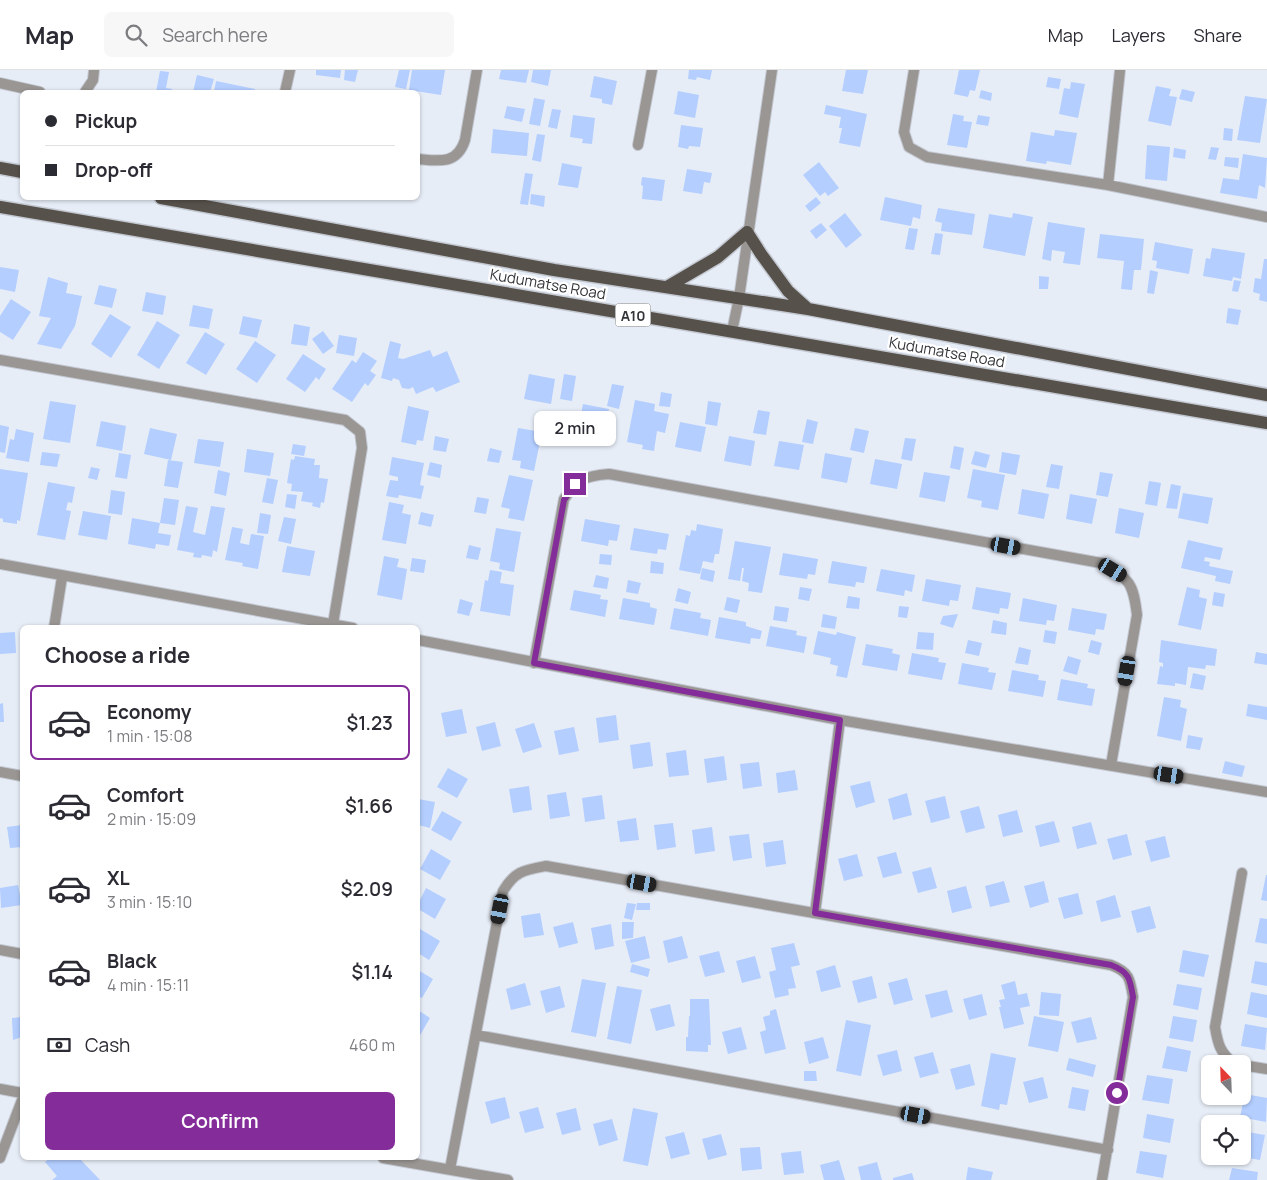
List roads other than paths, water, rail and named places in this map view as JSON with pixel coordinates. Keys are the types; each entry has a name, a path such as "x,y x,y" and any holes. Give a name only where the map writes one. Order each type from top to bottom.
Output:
{"main road":[{"path":"0,168 20,172"},
{"name":"Kudumatse Road","path":"171,200 554,270 808,309 1267,395"},
{"name":"Kudumatse Road","path":"0,207 1267,423"},
{"path":"667,287 718,257 747,232 788,291 808,309"}],"street":[{"path":"86,90 93,80 94,70"},
{"path":"285,90 290,70"},
{"path":"420,159 442,162 452,158 461,150 477,70"},
{"path":"638,145 652,70"},
{"path":"732,332 739,298 747,232 772,70"},
{"path":"914,70 904,132 909,147 927,157 1108,185 1267,217"},
{"path":"1108,185 1120,70"},
{"path":"0,83 31,90"},
{"path":"0,360 345,420 360,432 362,448 333,624"},
{"path":"534,663 564,500 575,484 590,475 609,474 1101,563 1124,577 1134,594 1137,615 1111,765"},
{"path":"0,564 62,577 338,625"},
{"path":"54,625 62,577"},
{"path":"420,640 840,720 1267,792"},
{"path":"815,913 840,720"},
{"path":"0,772 20,776"},
{"path":"450,1170 503,891 510,879 524,870 546,866 1111,965 1123,970 1131,982 1133,997 1102,1180"},
{"path":"1224,1055 1218,1042 1215,1027 1242,873"},
{"path":"0,950 20,954"},
{"path":"476,1035 1108,1150"},
{"path":"1251,1067 1267,1069"},
{"path":"0,1088 20,1092"},
{"path":"0,1158 20,1105"},
{"path":"394,1160 508,1180"}]}
